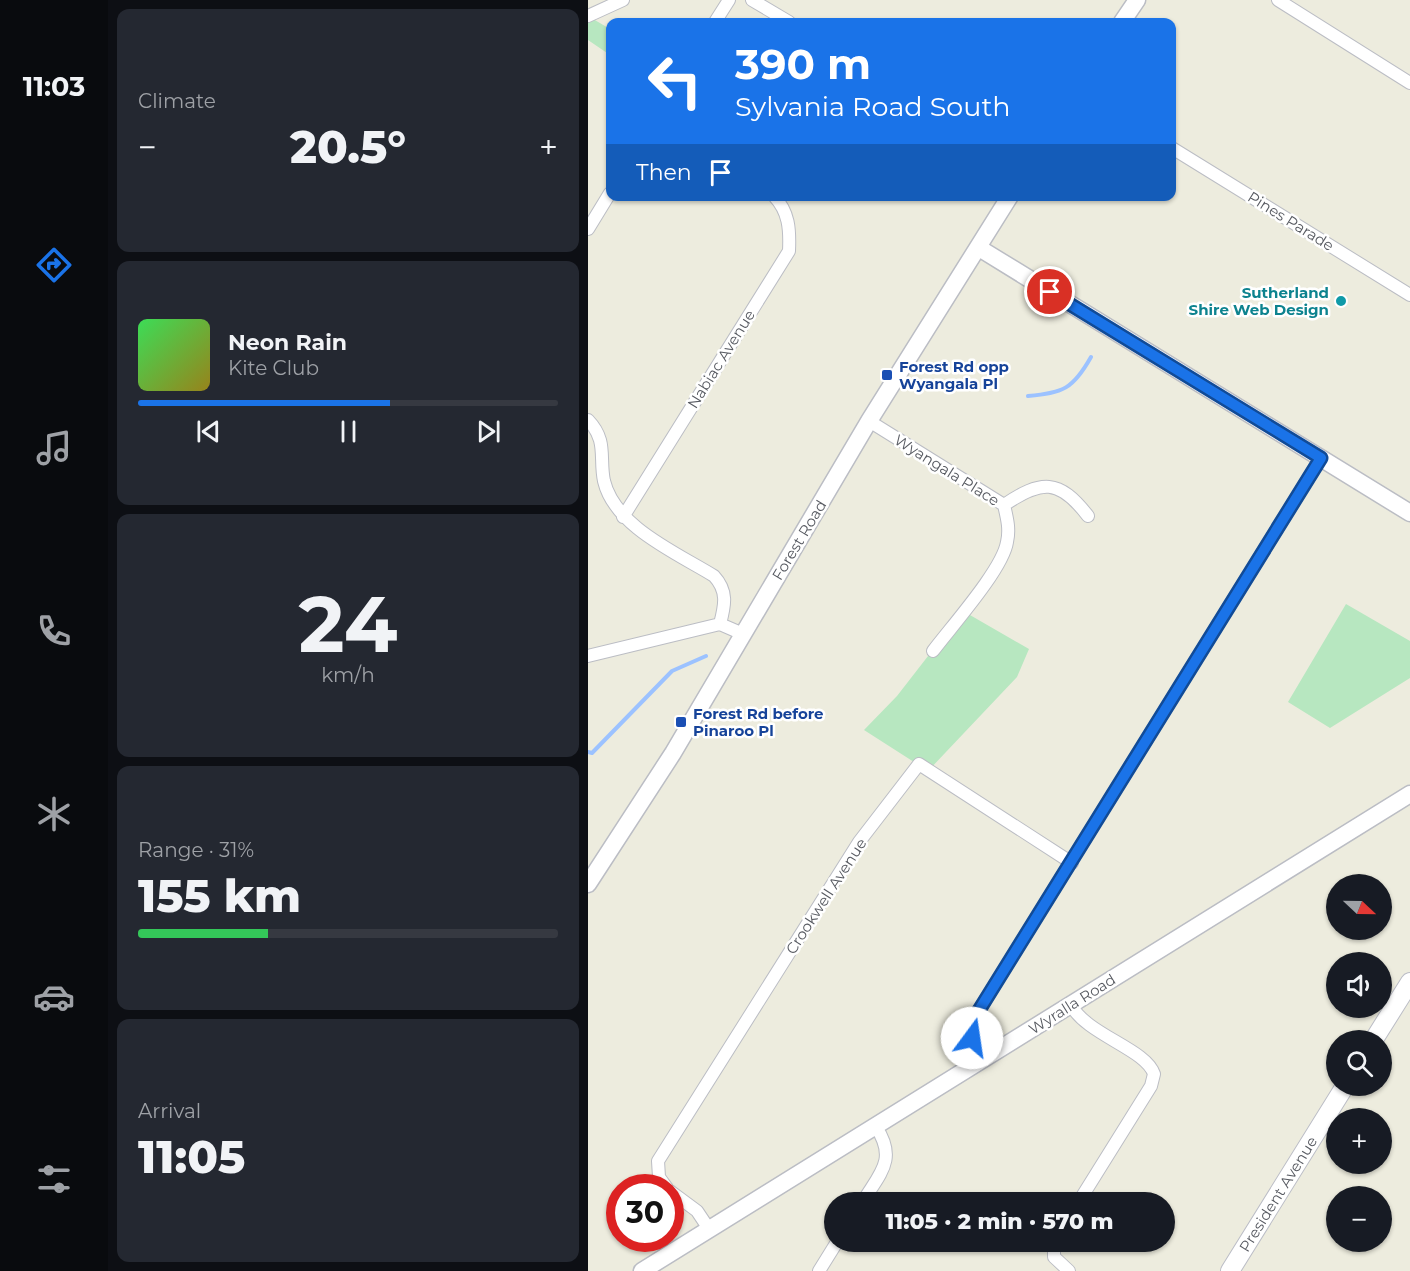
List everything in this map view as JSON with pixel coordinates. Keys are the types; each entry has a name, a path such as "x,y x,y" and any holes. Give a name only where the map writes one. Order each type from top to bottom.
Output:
{"main road":[{"path":"1380,1030 1410,982"},
{"name":"President Avenue","path":"1230,1271 1340,1096"}],"street":[{"path":"588,16 624,0"},
{"path":"718,18 729,0"},
{"path":"752,0 782,18"},
{"path":"1125,18 1137,0"},
{"path":"1278,0 1410,83"},
{"name":"Pines Parade","path":"1176,149 1410,295"},
{"path":"588,229 606,200"},
{"name":"Nabiac Avenue","path":"623,517 789,251 788,219 779,201"},
{"name":"Forest Road","path":"588,884 673,753 869,421 1007,201"},
{"path":"979,248 1410,513"},
{"path":"588,420 596,429 603,452 604,480 612,503 623,517 714,576 722,585 725,598 720,624"},
{"name":"Wyangala Place","path":"869,421 1004,505 1009,525 1007,545 990,576 933,651"},
{"path":"983,1061 972,1038 970,1028 973,1020 1321,458"},
{"path":"1004,505 1020,494 1040,485 1049,485 1080,507 1088,516"},
{"path":"588,656 720,624 743,634"},
{"name":"Crookwell Avenue","path":"659,1174 658,1161 859,842 918,764 1072,862"},
{"name":"Wyralla Road","path":"642,1271 1410,794"},
{"path":"1071,1005 1085,1023 1147,1063 1154,1074 1151,1086 1085,1192"},
{"path":"867,1192 887,1158 885,1141 876,1127"},
{"path":"684,1201 697,1211 709,1229"},
{"path":"819,1271 831,1252"},
{"path":"1054,1252 1054,1257 1069,1271"}],"green space":[{"path":"588,16 606,27 606,52 588,40"},
{"path":"1346,604 1410,641 1410,678 1330,728 1288,702"},
{"path":"963,611 1029,649 1017,677 928,771 864,730 897,696"}],"waterway":[{"path":"1028,396 1059,391 1066,387 1085,368 1091,357"},
{"path":"588,752 592,753 672,671 706,656"}],"place":[{"name":"Sutherland Shire Web Design","path":"1341,301"},
{"name":"Forest Rd opp Wyangala Pl","path":"887,375"},
{"name":"Forest Rd before Pinaroo Pl","path":"681,722"}],"route":[{"path":"972,1038 970,1028 973,1020 1321,458 1050,292"}]}
